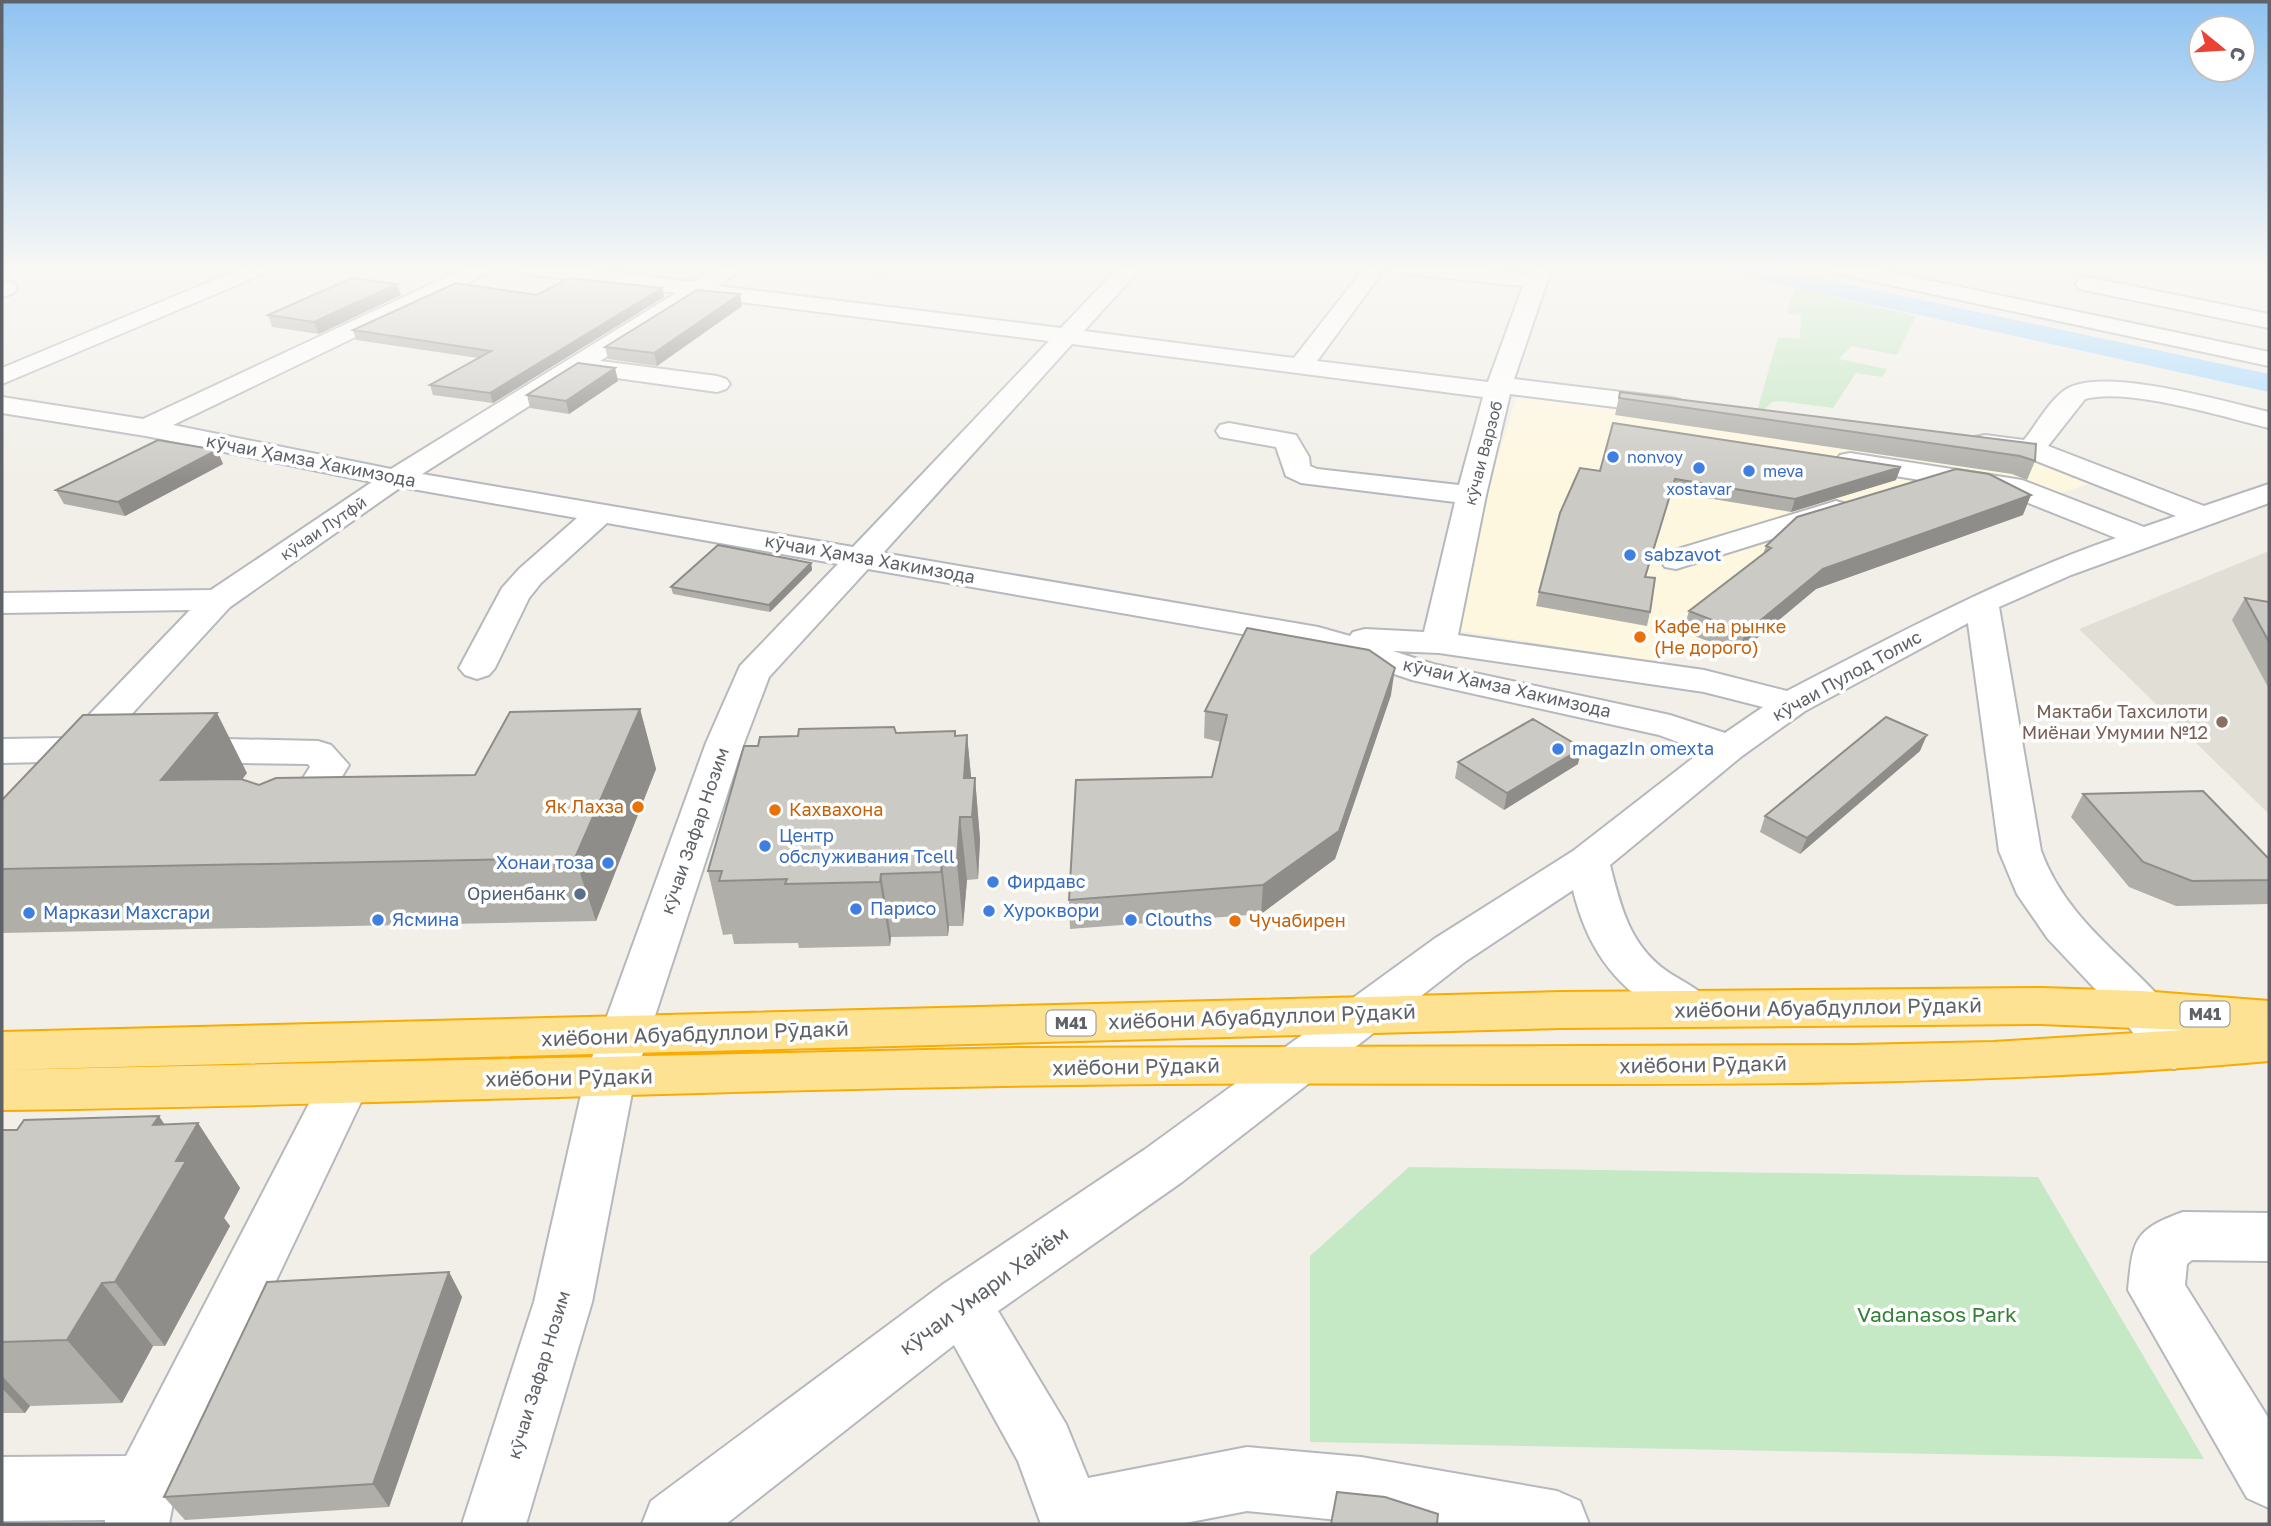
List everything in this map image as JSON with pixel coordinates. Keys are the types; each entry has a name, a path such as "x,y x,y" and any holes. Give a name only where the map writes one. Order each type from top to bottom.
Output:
{"highway":[{"name":"хиёбони Абуабдуллои Рӯдакӣ","path":"2,1051 617,1056 1366,1013 2041,1006 2141,1009 2269,1019"},
{"name":"хиёбони Рӯдакӣ","path":"2,1090 345,1083 617,1056 1162,1065 1579,1068 1916,1062 2174,1051 2269,1042"}],"street":[{"path":"2,377 94,338"},
{"path":"146,428 335,338"},
{"name":"кӯчаи Лутфӣ","path":"2,830 81,749 218,600 396,478 618,338"},
{"name":"кӯчаи Зафар Нозим","path":"494,1524 563,1302 617,1056 725,743 753,674 1065,338"},
{"path":"1085,338 1690,408"},
{"path":"1301,365 1322,338"},
{"name":"кӯчаи Варзоб","path":"1439,643 1471,495 1499,388 1516,338"},
{"path":"2171,338 2269,359"},
{"path":"576,365 717,384"},
{"path":"2031,449 2076,394 2089,390 2157,395 2269,420"},
{"name":"кӯчаи Ҳамза Хакимзода","path":"2,405 146,428 396,478 1318,637 1424,673 1670,726 1729,748"},
{"path":"1229,431 1286,441 1295,457 1296,470 1311,477 1471,495"},
{"path":"1963,440 2031,449 2204,517"},
{"path":"1828,458 2012,486 2144,538"},
{"path":"1676,560 1949,476"},
{"name":"кӯчаи Пулод Толис","path":"1366,1013 1450,950 1588,861 1729,748 1792,703 1982,603 2060,568 2269,493"},
{"path":"477,668 514,595 530,576 601,513"},
{"path":"2,603 218,600"},
{"path":"1982,603 2015,824 2026,870 2043,904 2065,932 2141,1009 2174,1051"},
{"path":"1318,637 1439,643 1704,681 1792,703"},
{"path":"2,751 141,749 318,752 330,765 289,831"},
{"path":"1588,861 1602,920 1618,952 1642,977 1691,1009"},
{"name":"кӯчаи Умари Хайём","path":"674,1524 962,1304 1163,1166 1366,1013"},
{"path":"2,1489 140,1506 345,1083"},
{"path":"2269,1237 2183,1236 2160,1251 2156,1290 2269,1476"},
{"path":"962,1304 1044,1446 1071,1519 1247,1479 1361,1489 1558,1524"}],"shaded area":[{"path":"1519,390 2038,455 2093,482 1804,585 1729,651 1651,661 1442,628"},
{"name":"Мактаби Тахсилоти Миёнаи Умумии №12","path":"2269,551 2269,814 2079,629"}],"green space":[{"path":"1778,338 1905,338 1897,355 1851,346 1839,359 1887,369 1882,377 1856,373 1833,408 1780,401 1772,402 1764,410 1758,408"},
{"name":"Vadanasos Park","path":"1409,1167 2038,1177 2204,1459 1310,1442 1310,1256"}],"building":[{"path":"407,338 580,338 490,393 430,385 491,351"},
{"path":"619,338 676,338 654,353 605,347"},
{"path":"578,363 615,368 566,401 527,395"},
{"path":"1620,392 2036,444 2035,461 2020,456 1619,398"},
{"path":"1613,423 1901,467 1795,499 1675,479 1645,577 1655,578 1650,612 1539,592 1560,513 1580,468 1600,471"},
{"path":"158,440 217,450 118,502 56,490"},
{"path":"1956,469 1989,474 2031,495 1823,569 1745,633 1689,611 1771,548 1766,546 1797,517"},
{"path":"718,545 811,563 769,605 671,587"},
{"path":"2245,598 2269,602 2269,642"},
{"path":"1247,628 1369,650 1395,668 1339,831 1263,885 1069,900 1076,780 1212,777 1227,715 1205,711"},
{"path":"640,709 575,858 2,869 2,800 83,715 217,713 161,780 241,779 259,785 276,778 475,775 510,712"},
{"path":"1886,717 1927,735 1807,838 1765,816"},
{"path":"1533,719 1582,748 1507,793 1458,762"},
{"path":"894,727 896,733 955,731 955,736 967,735 964,778 975,778 972,817 960,817 957,863 942,863 941,872 881,874 880,882 785,884 787,879 719,881 722,871 708,871 744,746 758,746 760,737 798,736 799,729"},
{"path":"2203,791 2269,859 2269,880 2192,881 2143,862 2083,794"},
{"path":"159,1116 153,1125 198,1123 176,1161 186,1161 115,1282 102,1283 67,1340 2,1342 2,1130 17,1130 24,1120"},
{"path":"449,1272 373,1484 164,1497 267,1282"},
{"path":"1337,1492 1385,1497 1438,1514 1437,1524 1331,1524"}],"waterway":[{"path":"2062,338 2269,383"}],"place":[{"name":"nonvoy","path":"1613,457"},
{"name":"xostavar","path":"1699,468"},
{"name":"meva","path":"1749,471"},
{"name":"sabzavot","path":"1630,555"},
{"name":"Кафе на рынке (Не дорого)","path":"1640,637"},
{"name":"Мактаби Тахсилоти Миёнаи Умумии №12","path":"2222,722"},
{"name":"magazIn omexta","path":"1558,749"},
{"name":"Як Лахза","path":"638,807"},
{"name":"Кахвахона","path":"775,810"},
{"name":"Центр обслуживания Tcell","path":"765,846"},
{"name":"Хонаи тоза","path":"608,863"},
{"name":"Фирдавс","path":"993,882"},
{"name":"Ориенбанк","path":"580,894"},
{"name":"Парисо","path":"856,909"},
{"name":"Хуроквори","path":"989,911"},
{"name":"Маркази Махсгари","path":"29,913"},
{"name":"Ясмина","path":"378,920"},
{"name":"Clouths","path":"1131,920"},
{"name":"Чучабирен","path":"1235,921"}]}
